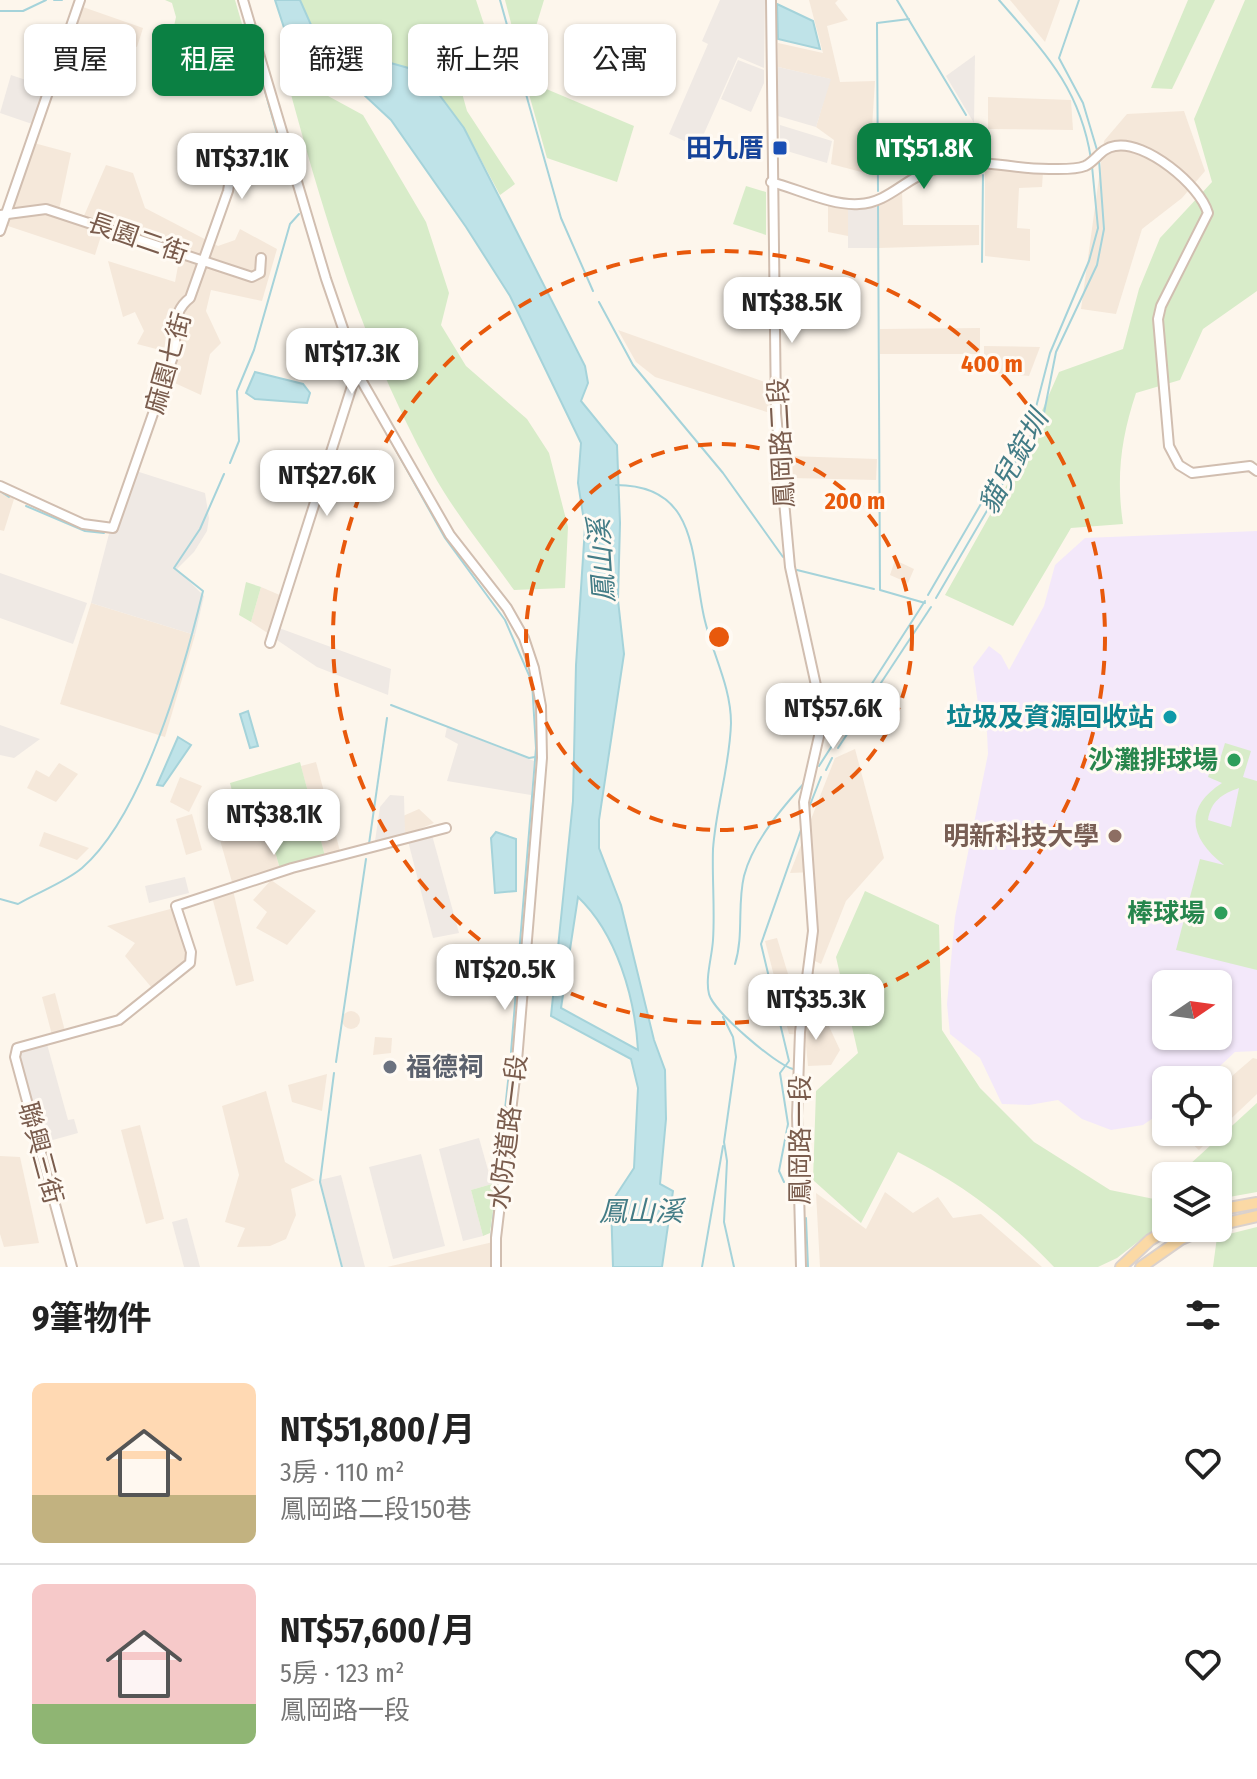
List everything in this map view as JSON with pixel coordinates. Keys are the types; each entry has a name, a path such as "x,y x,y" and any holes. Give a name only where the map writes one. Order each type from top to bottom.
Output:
{"main road":[{"path":"1232,1207 1257,1203"},
{"path":"1232,1222 1257,1216"},
{"path":"1121,1267 1152,1239"},
{"path":"1141,1267 1177,1242"}],"street":[{"path":"0,231 3,215 80,0"},
{"name":"水防道路一段","path":"243,0 281,140 357,380 450,535 507,608 524,638 541,706 542,758 517,1061 496,1238 496,1267"},
{"name":"鳳岡路二段","path":"771,0 771,182 779,453 790,567 817,690"},
{"name":"麻園七街","path":"0,486 83,524 113,528 176,348 173,330 181,305 190,298 228,191 233,160 281,140"},
{"path":"771,182 857,204 879,201 910,179 968,161 1033,169 1086,166 1112,146 1140,150 1168,165 1205,203 1207,220 1161,306 1158,319 1169,446 1179,465 1192,473 1250,466 1257,471"},
{"name":"長園二街","path":"3,215 46,209 252,277 260,273 261,258"},
{"path":"270,643 357,380"},
{"name":"鳳岡路一段","path":"801,1267 797,1116 800,1032 813,931 805,817 819,736 817,690"},
{"name":"聯興三街","path":"72,1267 15,1057 17,1048 119,1020 190,963 191,952 176,906 292,868 446,828"}],"shaded area":[{"path":"720,0 765,0 764,68 738,57 698,147 669,134 708,44 702,41"},
{"path":"809,0 838,0 835,3 848,20 827,26 840,82 875,81 869,174 831,164 834,140 816,127 830,79 778,67 778,43 823,53"},
{"path":"1010,0 1060,0 1045,42"},
{"path":"80,6 132,24 74,24"},
{"path":"136,26 143,28 136,47"},
{"path":"975,55 974,123 946,76"},
{"path":"738,60 764,70 764,83 751,112 721,99"},
{"path":"778,67 831,79 816,127 778,116"},
{"path":"11,75 24,79 24,96 44,96 35,125 0,113"},
{"path":"988,97 1071,100 1073,130 988,129"},
{"path":"1184,111 1205,171 1182,198 1142,229 1116,314 1081,309 1104,141 1127,114"},
{"path":"780,125 832,141 827,163 780,149"},
{"path":"34,143 71,153 59,210 83,218 106,165 133,173 145,208 218,246 235,240 240,229 277,249 262,301 211,290 206,311 221,343 210,354 201,395 166,379 164,351 137,344 144,331 135,312 123,317 108,261 175,282 181,250 106,220 95,255 5,225"},
{"path":"985,163 1043,172 1042,187 1019,188 1017,228 1030,229 1030,261 985,256"},
{"path":"902,190 903,225 979,225 979,245 879,248 877,207"},
{"path":"828,203 848,207 848,236 828,232"},
{"path":"848,207 877,207 879,248 848,248"},
{"path":"980,328 980,354 880,354 880,329"},
{"path":"618,330 770,384 770,413 655,377 636,362"},
{"path":"984,346 1040,347 1029,376 984,372"},
{"path":"789,456 877,459 876,480 791,478"},
{"path":"136,471 205,493 209,518 207,531 194,552 177,569 204,596 195,635 91,603 109,534 119,527"},
{"path":"328,473 355,482 349,498 322,489"},
{"path":"0,491 14,499 4,531 0,530"},
{"name":"明新科技大學","path":"1257,531 1257,1051 1235,1052 1220,1066 1152,1066 1152,1119 1143,1125 1111,1130 1082,1119 1058,1100 1029,1105 1002,1104 980,1058 950,1034 947,1004 955,917 988,754 987,732 979,711 973,667 989,646 1001,655 1009,670 1044,606 1055,565 1085,538"},
{"path":"895,560 914,569 908,583 890,575"},
{"path":"0,573 87,603 73,644 0,618"},
{"path":"261,587 282,596 269,634 251,622"},
{"path":"91,603 195,635 165,737 60,704"},
{"path":"279,628 391,669 388,695 317,667 274,638"},
{"path":"0,725 40,739 14,758 0,755"},
{"path":"447,727 534,761 531,795 447,781 458,744 445,737"},
{"path":"855,749 884,858 846,901 821,964 815,961 815,872 790,873 835,758"},
{"path":"316,762 340,851 325,856 301,766"},
{"path":"59,763 78,774 56,802 27,788 36,770 49,777"},
{"path":"180,777 202,786 189,812 170,802"},
{"path":"390,795 404,796 405,835 375,841 380,807"},
{"path":"419,809 434,823 405,835 403,816"},
{"path":"192,814 202,850 186,855 176,819"},
{"path":"268,827 280,869 232,882 220,840"},
{"path":"44,832 89,848 77,860 39,846"},
{"path":"432,835 459,933 433,938 408,841"},
{"path":"185,877 189,893 149,903 145,886"},
{"path":"271,880 316,911 287,945 256,928 267,912 253,900"},
{"path":"233,890 254,981 236,986 212,897"},
{"path":"174,908 190,958 152,988 125,956 135,943 107,926"},
{"path":"777,938 788,974 812,990 840,1050 831,1065 808,1066 805,1035 789,1034 765,941"},
{"path":"55,993 65,1031 52,1035 42,997"},
{"path":"347,1011 355,1011 360,1020 358,1027 347,1029 342,1024 342,1016"},
{"path":"375,1037 392,1038 391,1053 373,1055"},
{"path":"47,1044 68,1120 74,1119 78,1133 42,1143 17,1052"},
{"path":"1253,1058 1257,1059 1257,1094 1232,1118 1232,1076"},
{"path":"327,1074 322,1111 292,1102 288,1085"},
{"path":"266,1091 285,1162 315,1180 291,1189 296,1215 286,1239 270,1246 237,1247 245,1228 225,1222 239,1175 222,1106"},
{"path":"140,1125 164,1219 146,1224 121,1130"},
{"path":"479,1138 492,1184 471,1190 483,1236 463,1241 439,1149"},
{"path":"421,1154 445,1246 393,1259 369,1167"},
{"path":"0,1156 20,1157 39,1243 4,1247 0,1234"},
{"path":"341,1175 365,1267 343,1267 320,1180"},
{"path":"885,1192 913,1213 938,1197 953,1218 981,1214 1042,1267 820,1267 816,1193 866,1229"},
{"path":"187,1218 200,1267 184,1267 172,1222"},
{"path":"493,1242 493,1267 387,1267"}],"green space":[{"path":"165,0 235,0 242,24 174,24 172,3"},
{"path":"300,0 476,0 484,24 408,24 408,68 392,63 392,24 311,24"},
{"path":"505,0 544,0 537,24 511,24"},
{"path":"1188,0 1215,0 1172,89 1151,88"},
{"path":"1245,0 1257,0 1257,291 1203,329 1180,380 1136,393 1121,458 1123,524 1071,528 1013,626 945,595 1018,465 1059,372 1123,349 1139,289 1160,238 1212,182 1194,119"},
{"path":"548,90 634,126 617,182 547,158 530,96 548,96"},
{"path":"292,96 328,96 363,115 426,222 449,293 441,325 466,366 527,419 549,453 568,527 565,588 514,590 450,501 407,424 366,331 317,186"},
{"path":"436,96 463,96 467,111 515,184 500,195 464,128"},
{"path":"746,186 766,192 766,235 733,224"},
{"path":"246,582 261,587 251,622 239,615"},
{"path":"1225,743 1251,751 1243,777 1257,781 1257,970 1176,950 1200,859 1224,865 1204,845 1196,824 1201,803 1222,783 1208,777 1211,768 1217,769","holes":["1239,788 1231,827 1208,820 1218,799"]},
{"path":"300,762 325,856 280,869 268,827 243,834 230,783"},
{"path":"865,891 939,925 942,1030 980,1088 1034,1142 1110,1190 1152,1199 1152,1231 1117,1258 1098,1267 1054,1267 982,1202 898,1152 861,1223 813,1180 816,1091 858,1053 836,957"},
{"path":"1257,1103 1257,1192 1232,1196 1232,1162 1192,1162 1210,1146 1232,1146 1232,1126"},
{"path":"492,1184 496,1187 490,1233 483,1236 471,1190"},
{"path":"1257,1227 1257,1267 1213,1267 1216,1242 1232,1242 1232,1233"}],"water":[{"name":"鳳山溪","path":"275,0 300,0 311,24 283,24"},
{"path":"777,4 813,21 820,49 778,39"},
{"name":"鳳山溪","path":"392,63 408,68 408,96 440,96 464,128 585,366 588,383 581,401 617,445 620,523 618,600 624,654 599,820 599,848 621,905 654,1040 665,1070 666,1119 660,1184 673,1191 662,1267 613,1267 611,1203 634,1168 638,1088 631,1059 551,1016 573,801 576,665 585,527 578,483 581,443 510,296 391,120 365,96 392,96","holes":["578,897 603,929 628,988 638,1050 561,1008"]},
{"path":"255,372 303,384 310,393 307,403 255,399 246,393"},
{"path":"248,711 258,746 250,748 240,714"},
{"path":"178,737 191,745 163,786 157,785"},
{"path":"496,832 516,839 516,891 495,893 491,838"},
{"path":"479,966 502,973 497,990 477,987"}],"waterway":[{"path":"0,11 23,11 46,0"},
{"path":"54,0 62,0"},
{"path":"239,0 278,137"},
{"path":"500,0 507,24"},
{"path":"897,0 966,115"},
{"path":"999,0 1045,55 1069,91 1086,134 1091,159"},
{"name":"貓兒錠圳","path":"1079,0 1059,58 1083,103 1097,150"},
{"path":"878,191 877,23 909,19"},
{"path":"527,96 561,218 593,291"},
{"path":"280,143 353,369"},
{"name":"貓兒錠圳","path":"936,598 1044,413 1056,352 1097,265 1104,229 1099,160"},
{"path":"928,595 1035,411 1050,353 1089,261 1098,228 1092,166"},
{"path":"982,262 983,175"},
{"path":"878,204 880,590 925,603"},
{"path":"230,463 239,441 237,391 254,350 290,224 299,214"},
{"path":"599,302 633,365 723,473 783,557"},
{"path":"364,393 445,538 505,620 532,682 536,748 511,1052"},
{"path":"0,899 18,904 75,873 104,844 124,813 158,739 185,660 203,591 174,568 200,529 224,474"},
{"path":"616,485 642,488 662,496 676,509 691,545 706,626 728,695 730,739 713,849 714,929 708,974 709,994 721,1012 746,1036 773,1058 793,1069"},
{"path":"0,491 9,497"},
{"path":"26,506 85,531 104,533"},
{"path":"797,570 874,589"},
{"path":"819,766 925,601"},
{"name":"貓兒錠圳","path":"838,748 931,607"},
{"path":"391,705 529,758 535,757"},
{"path":"369,844 387,718"},
{"name":"貓兒錠圳","path":"826,770 832,758"},
{"name":"貓兒錠圳","path":"808,810 821,777"},
{"path":"735,964 742,887 748,863 770,825 806,781"},
{"name":"貓兒錠圳","path":"784,1182 779,1171 788,1124 780,1073 789,1061 761,944 802,827"},
{"path":"336,1062 366,859"},
{"path":"723,1017 733,1037 736,1057 724,1142 727,1161 724,1222 734,1267"},
{"path":"491,1239 510,1063"},
{"path":"334,1073 320,1182 342,1267"},
{"path":"702,1267 723,1146"},
{"path":"806,1218 808,1267"},
{"path":"491,1244 491,1267"}],"place":[{"name":"田九厝","path":"780,148"},
{"name":"垃圾及資源回收站","path":"1170,717"},
{"name":"沙灘排球場","path":"1234,760"},
{"name":"明新科技大學","path":"1115,836"},
{"name":"棒球場","path":"1221,913"},
{"name":"福德祠","path":"390,1067"}]}
